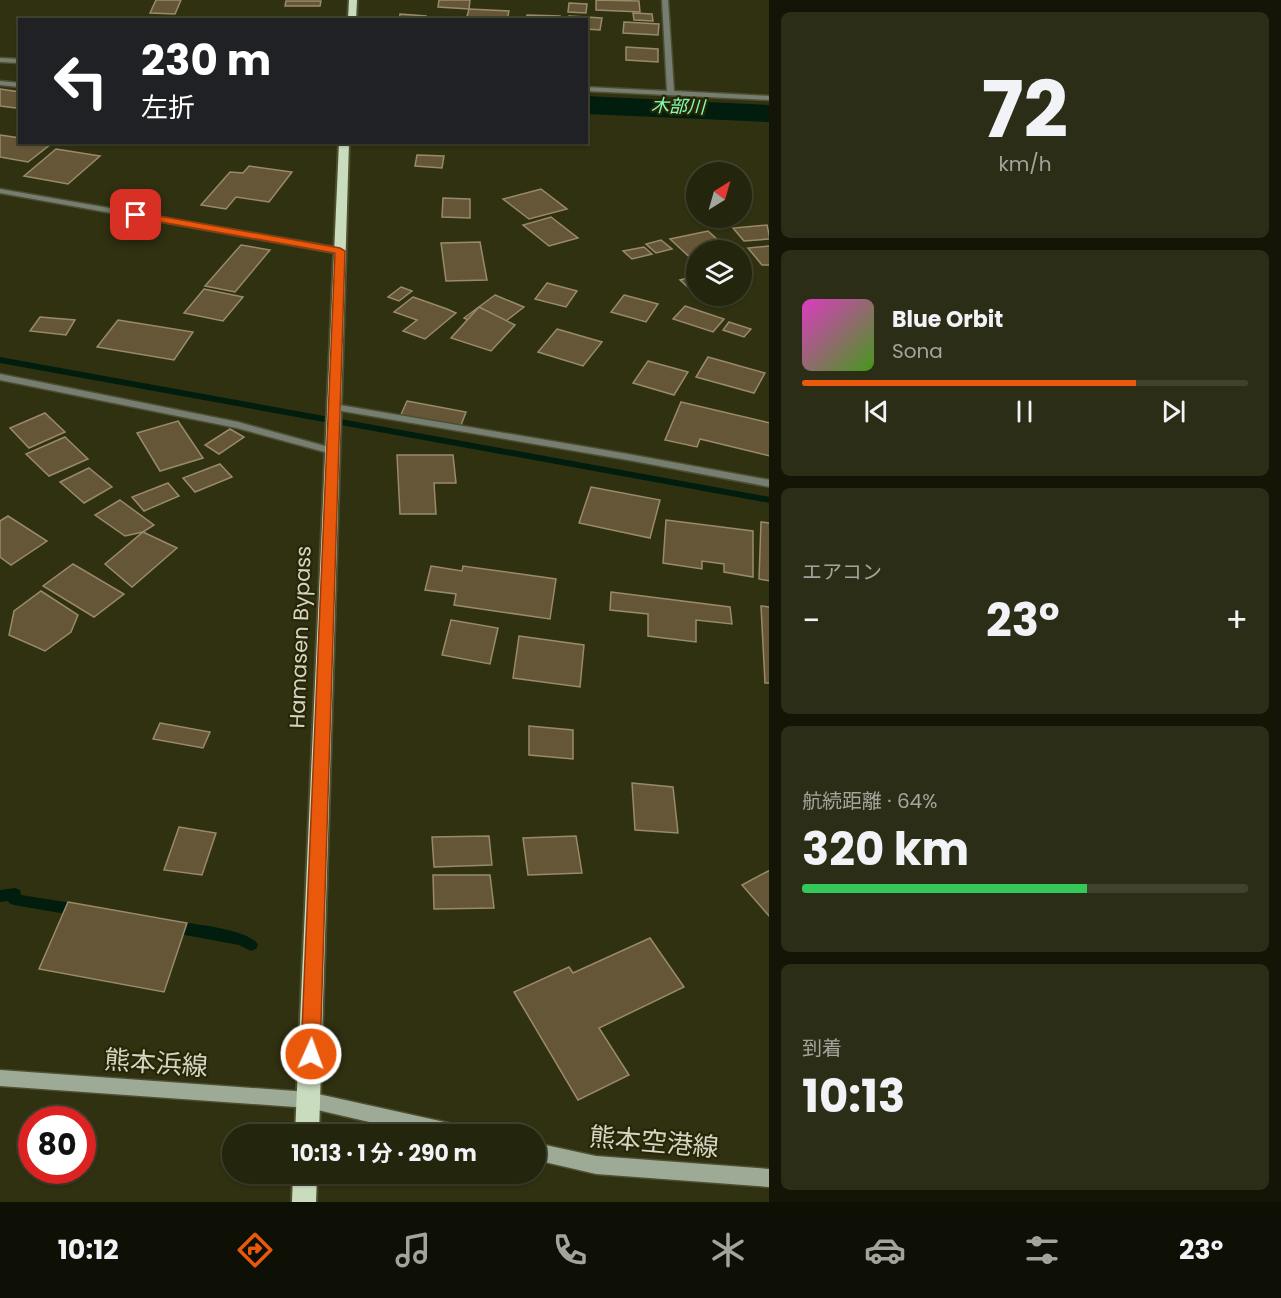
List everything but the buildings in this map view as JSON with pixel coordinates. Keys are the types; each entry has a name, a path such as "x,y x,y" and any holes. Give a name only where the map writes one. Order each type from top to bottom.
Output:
{"highway":[{"path":"352,18 353,0"},
{"name":"Hamasen Bypass","path":"308,1124 344,144"},
{"path":"304,1202 305,1184"}],"main road":[{"name":"熊本浜線","path":"0,1078 309,1100"},
{"path":"309,1100 414,1124"},
{"name":"熊本空港線","path":"546,1154 596,1165 769,1178"}],"street":[{"path":"664,0 672,93"},
{"path":"0,60 18,61"},
{"path":"0,83 18,85"},
{"path":"588,89 769,98"},
{"path":"0,190 340,251"},
{"path":"0,377 238,425 332,451"},
{"path":"334,407 628,457 769,484"}],"water":[{"name":"木部川","path":"588,96 769,105 769,122 588,114"}],"waterway":[{"path":"0,360 769,500"},
{"path":"0,896 15,894 14,899 78,910"},
{"path":"174,927 242,939 251,945"}],"route":[{"path":"136,215 340,251 311,1054"}]}
